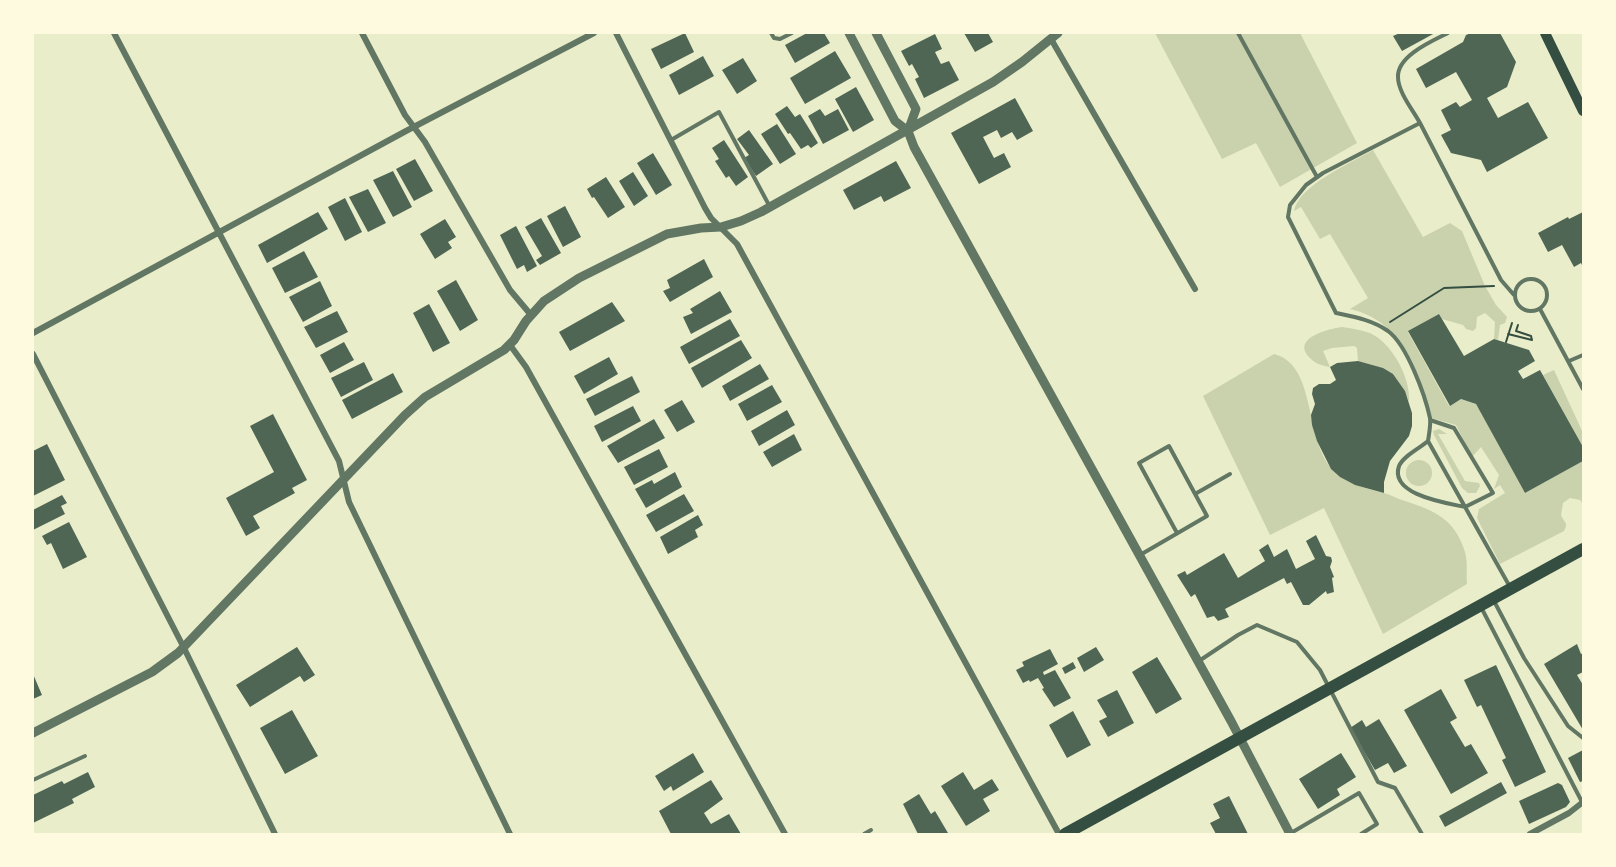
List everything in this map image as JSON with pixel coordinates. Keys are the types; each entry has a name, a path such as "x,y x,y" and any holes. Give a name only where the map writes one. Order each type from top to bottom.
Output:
{"main road":[{"path":"1545,33 1583,111"},
{"path":"1065,834 1583,549"}],"street":[{"path":"114,33 339,461 349,502 510,834"},
{"path":"362,33 405,116 425,142 510,290 531,315"},
{"path":"33,333 414,127 594,33"},
{"path":"616,33 705,208 737,244 1059,834"},
{"path":"849,33 895,121 908,131 914,147 1240,737 1290,834"},
{"path":"876,33 916,109 908,131"},
{"path":"33,733 167,663 184,648 418,402 495,358 510,345 544,301 570,283 649,241 667,234 721,227 748,219 1003,76 1055,36 1195,289"},
{"path":"510,345 524,365 786,834"},
{"path":"33,354 184,648 275,834"},
{"path":"1530,834 1569,813 1583,802"}],"lane":[{"path":"771,33 774,38 780,39 792,33"},
{"path":"1238,33 1317,177"},
{"path":"1448,33 1421,46 1399,67 1397,78 1501,280 1514,295 1518,307 1529,312 1540,309 1547,298 1545,286 1540,281 1528,279 1522,281 1515,289 1514,295"},
{"path":"671,140 719,112 771,207"},
{"path":"1420,123 1317,177 1306,185 1290,205 1288,217 1336,313 1369,321 1397,339 1407,356 1423,395 1430,420 1428,441 1511,589"},
{"path":"1540,309 1583,389"},
{"path":"1569,361 1583,355"},
{"path":"1428,441 1399,466 1399,475 1404,487 1414,493 1465,507 1493,493 1454,428 1430,420"},
{"path":"1140,555 1208,516 1169,446 1139,463 1178,532"},
{"path":"1195,494 1230,474"},
{"path":"1493,598 1524,658 1568,726 1583,738"},
{"path":"1480,605 1583,802"},
{"path":"1198,662 1257,625 1297,642 1320,670 1378,782 1395,788 1422,834"},
{"path":"33,780 85,756"},
{"path":"1290,834 1359,794 1377,824 1361,834"},
{"path":"864,834 871,830"}],"path":[{"path":"1381,328 1444,288 1494,286 1501,280"},
{"path":"1506,342 1512,323"},
{"path":"1509,334 1532,340 1531,336 1516,331 1518,325"}],"green space":[{"path":"1155,33 1300,33 1357,143 1280,187 1256,143 1222,159"},
{"path":"1373,150 1423,237 1450,223 1462,231 1485,286 1496,305 1507,317 1505,323 1500,325 1498,340 1494,339 1495,322 1485,313 1477,317 1476,328 1473,331 1466,329 1463,325 1442,319 1439,314 1408,332 1449,406 1461,399 1476,404 1525,493 1583,461 1583,504 1580,500 1570,498 1563,503 1561,515 1566,524 1564,531 1500,564 1477,518 1479,509 1505,493 1500,485 1494,489 1499,475 1481,447 1472,457 1456,425 1431,418 1421,383 1406,350 1383,324 1368,315 1350,309 1368,298 1330,234 1320,239 1301,207 1294,211 1305,192 1315,184"},
{"path":"1342,327 1370,333 1386,345 1403,372 1407,382 1409,402 1395,378 1384,370 1358,361 1357,348 1354,346 1323,351 1330,367 1318,364 1309,357 1305,350 1308,340 1321,332"},
{"path":"1274,354 1288,361 1298,373 1324,458 1339,476 1351,483 1435,513 1450,524 1461,541 1466,556 1467,584 1383,634 1324,508 1270,535 1203,396"},
{"path":"1554,370 1583,433 1583,447 1543,375"},
{"path":"1439,429 1447,434 1438,434 1465,481 1479,483 1480,486 1476,493 1468,493 1462,488 1434,435 1433,431"},
{"path":"1419,460 1428,464 1432,473 1428,482 1419,486 1410,482 1406,473 1410,464"}],"building":[{"path":"685,33 694,52 661,69 651,49"},
{"path":"807,33 824,33 830,43 795,63 785,45"},
{"path":"964,33 988,33 993,42 975,52"},
{"path":"1400,33 1435,33 1402,51 1393,36"},
{"path":"1500,33 1516,62 1507,87 1487,98 1498,118 1528,102 1548,138 1487,172 1481,160 1451,153 1441,135 1451,130 1441,110 1456,102 1460,107 1472,100 1456,72 1426,88 1416,69 1463,42 1466,35"},
{"path":"935,34 942,49 935,52 941,64 949,61 959,80 924,98 915,79 919,77 912,64 909,66 901,51"},
{"path":"835,51 851,78 805,104 790,78"},
{"path":"703,56 714,76 679,95 669,75"},
{"path":"743,58 757,81 737,94 722,70"},
{"path":"856,87 874,120 853,132 835,99"},
{"path":"1015,98 1033,131 1017,140 1012,132 1001,138 997,130 983,137 994,158 1004,153 1011,167 979,184 951,133"},
{"path":"787,106 795,117 800,114 818,143 811,148 808,145 801,149 775,114"},
{"path":"820,109 825,116 838,109 849,130 823,144 808,116"},
{"path":"777,124 796,154 780,164 761,134"},
{"path":"749,130 773,164 756,176 744,158 749,155 737,139"},
{"path":"724,140 748,177 736,186 729,176 726,178 715,161 719,159 712,148"},
{"path":"653,153 672,185 656,195 637,163"},
{"path":"415,159 433,191 414,201 396,169"},
{"path":"896,161 911,188 884,202 881,196 854,210 843,190"},
{"path":"393,171 412,207 393,217 373,180"},
{"path":"633,172 648,196 634,206 619,181"},
{"path":"606,177 625,207 608,218 587,189"},
{"path":"368,189 386,223 368,232 349,197"},
{"path":"345,198 362,232 345,241 328,207"},
{"path":"565,206 581,237 563,247 547,216"},
{"path":"318,212 328,229 267,263 258,245"},
{"path":"1583,212 1583,267 1581,263 1574,267 1562,245 1548,252 1538,233 1568,217 1569,219"},
{"path":"541,218 561,253 540,265 536,260 542,256 525,227"},
{"path":"445,219 456,237 448,242 452,248 435,259 420,234"},
{"path":"516,226 537,266 527,272 524,265 517,269 500,235"},
{"path":"304,251 318,277 285,293 272,268"},
{"path":"704,259 713,277 670,302 663,291 670,288 667,280"},
{"path":"456,280 478,320 460,331 437,291"},
{"path":"320,281 332,306 303,322 289,297"},
{"path":"720,291 732,312 691,334 683,317 693,313 690,309"},
{"path":"612,302 625,321 570,351 559,332"},
{"path":"429,304 450,343 433,352 413,313"},
{"path":"337,311 348,332 316,348 304,327"},
{"path":"1439,314 1464,356 1494,339 1529,350 1535,361 1518,371 1523,379 1540,370 1583,447 1583,461 1525,493 1476,404 1461,399 1450,406 1408,331"},
{"path":"730,319 740,336 689,364 680,347"},
{"path":"741,340 752,358 702,388 691,368"},
{"path":"344,342 354,360 330,373 320,355"},
{"path":"609,357 618,374 584,394 574,376"},
{"path":"1358,361 1383,368 1393,374 1405,391 1412,413 1409,436 1390,461 1384,482 1384,493 1355,485 1331,469 1312,425 1311,415 1315,404 1313,388 1319,384 1330,384 1336,380 1330,367 1337,363"},
{"path":"364,362 373,380 341,397 331,378"},
{"path":"760,364 769,379 730,401 722,386"},
{"path":"393,373 403,392 352,419 342,400"},
{"path":"632,376 640,392 595,416 586,399"},
{"path":"772,385 782,402 747,421 738,404"},
{"path":"682,400 695,422 677,432 664,410"},
{"path":"633,406 641,421 602,442 594,426"},
{"path":"787,410 795,425 759,446 751,431"},
{"path":"273,414 307,480 292,488 295,493 253,516 260,528 246,536 226,498 274,472 250,426"},
{"path":"654,419 665,438 618,463 607,446"},
{"path":"794,434 802,450 772,467 763,452"},
{"path":"47,444 65,480 33,496 33,451"},
{"path":"659,449 668,467 634,485 624,467"},
{"path":"675,472 682,487 646,508 635,489 652,480 654,484"},
{"path":"684,494 694,511 656,532 646,515"},
{"path":"62,495 67,503 61,506 65,514 33,530 33,510"},
{"path":"698,515 703,525 695,530 698,537 668,554 660,537"},
{"path":"69,522 87,557 63,569 51,543 47,545 42,536"},
{"path":"1316,535 1326,556 1331,557 1330,567 1334,577 1332,578 1334,592 1327,594 1326,591 1309,605 1303,605 1291,582 1287,584 1284,578 1225,609 1229,617 1218,621 1214,616 1207,618 1195,594 1191,597 1177,575 1185,571 1187,575 1224,553 1238,578 1265,561 1259,550 1268,544 1274,557 1287,549 1296,569 1315,559 1306,541"},
{"path":"1577,644 1581,654 1583,653 1583,672 1577,675 1583,685 1583,730 1544,664"},
{"path":"297,647 315,675 304,682 300,676 250,707 236,685"},
{"path":"1096,647 1104,660 1084,672 1077,658"},
{"path":"1050,649 1058,664 1043,672 1044,675 1055,670 1071,698 1054,707 1042,689 1044,688 1038,678 1023,683 1016,670 1024,666 1022,662"},
{"path":"1157,657 1182,699 1156,714 1132,672"},
{"path":"1073,662 1076,668 1065,674 1062,668"},
{"path":"1496,665 1546,772 1515,787 1502,760 1506,758 1481,705 1477,707 1464,680"},
{"path":"33,674 42,695 33,699"},
{"path":"1441,689 1457,718 1450,722 1465,747 1471,744 1488,773 1451,794 1404,710"},
{"path":"1117,690 1134,723 1108,737 1099,721 1107,717 1097,700"},
{"path":"292,710 318,756 285,774 260,728"},
{"path":"1073,711 1091,745 1067,758 1049,725"},
{"path":"1379,719 1407,766 1394,773 1388,763 1375,770 1350,728 1362,720 1366,727"},
{"path":"1583,750 1583,781 1580,782 1568,758"},
{"path":"693,753 704,772 673,791 671,786 664,791 655,776"},
{"path":"1341,753 1356,777 1337,789 1340,795 1318,809 1299,779"},
{"path":"88,772 95,787 72,799 74,803 33,823 33,795 62,781 64,784"},
{"path":"963,772 974,790 992,779 999,790 983,799 990,811 966,826 941,786"},
{"path":"711,780 723,799 704,813 711,824 729,814 741,834 671,834 659,811"},
{"path":"1501,782 1507,793 1445,827 1439,816"},
{"path":"1558,783 1562,785 1570,802 1566,807 1529,824 1519,801"},
{"path":"919,794 931,814 935,811 948,833 918,834 903,804"},
{"path":"1229,796 1248,834 1216,834 1210,823 1220,818 1213,804"}]}
